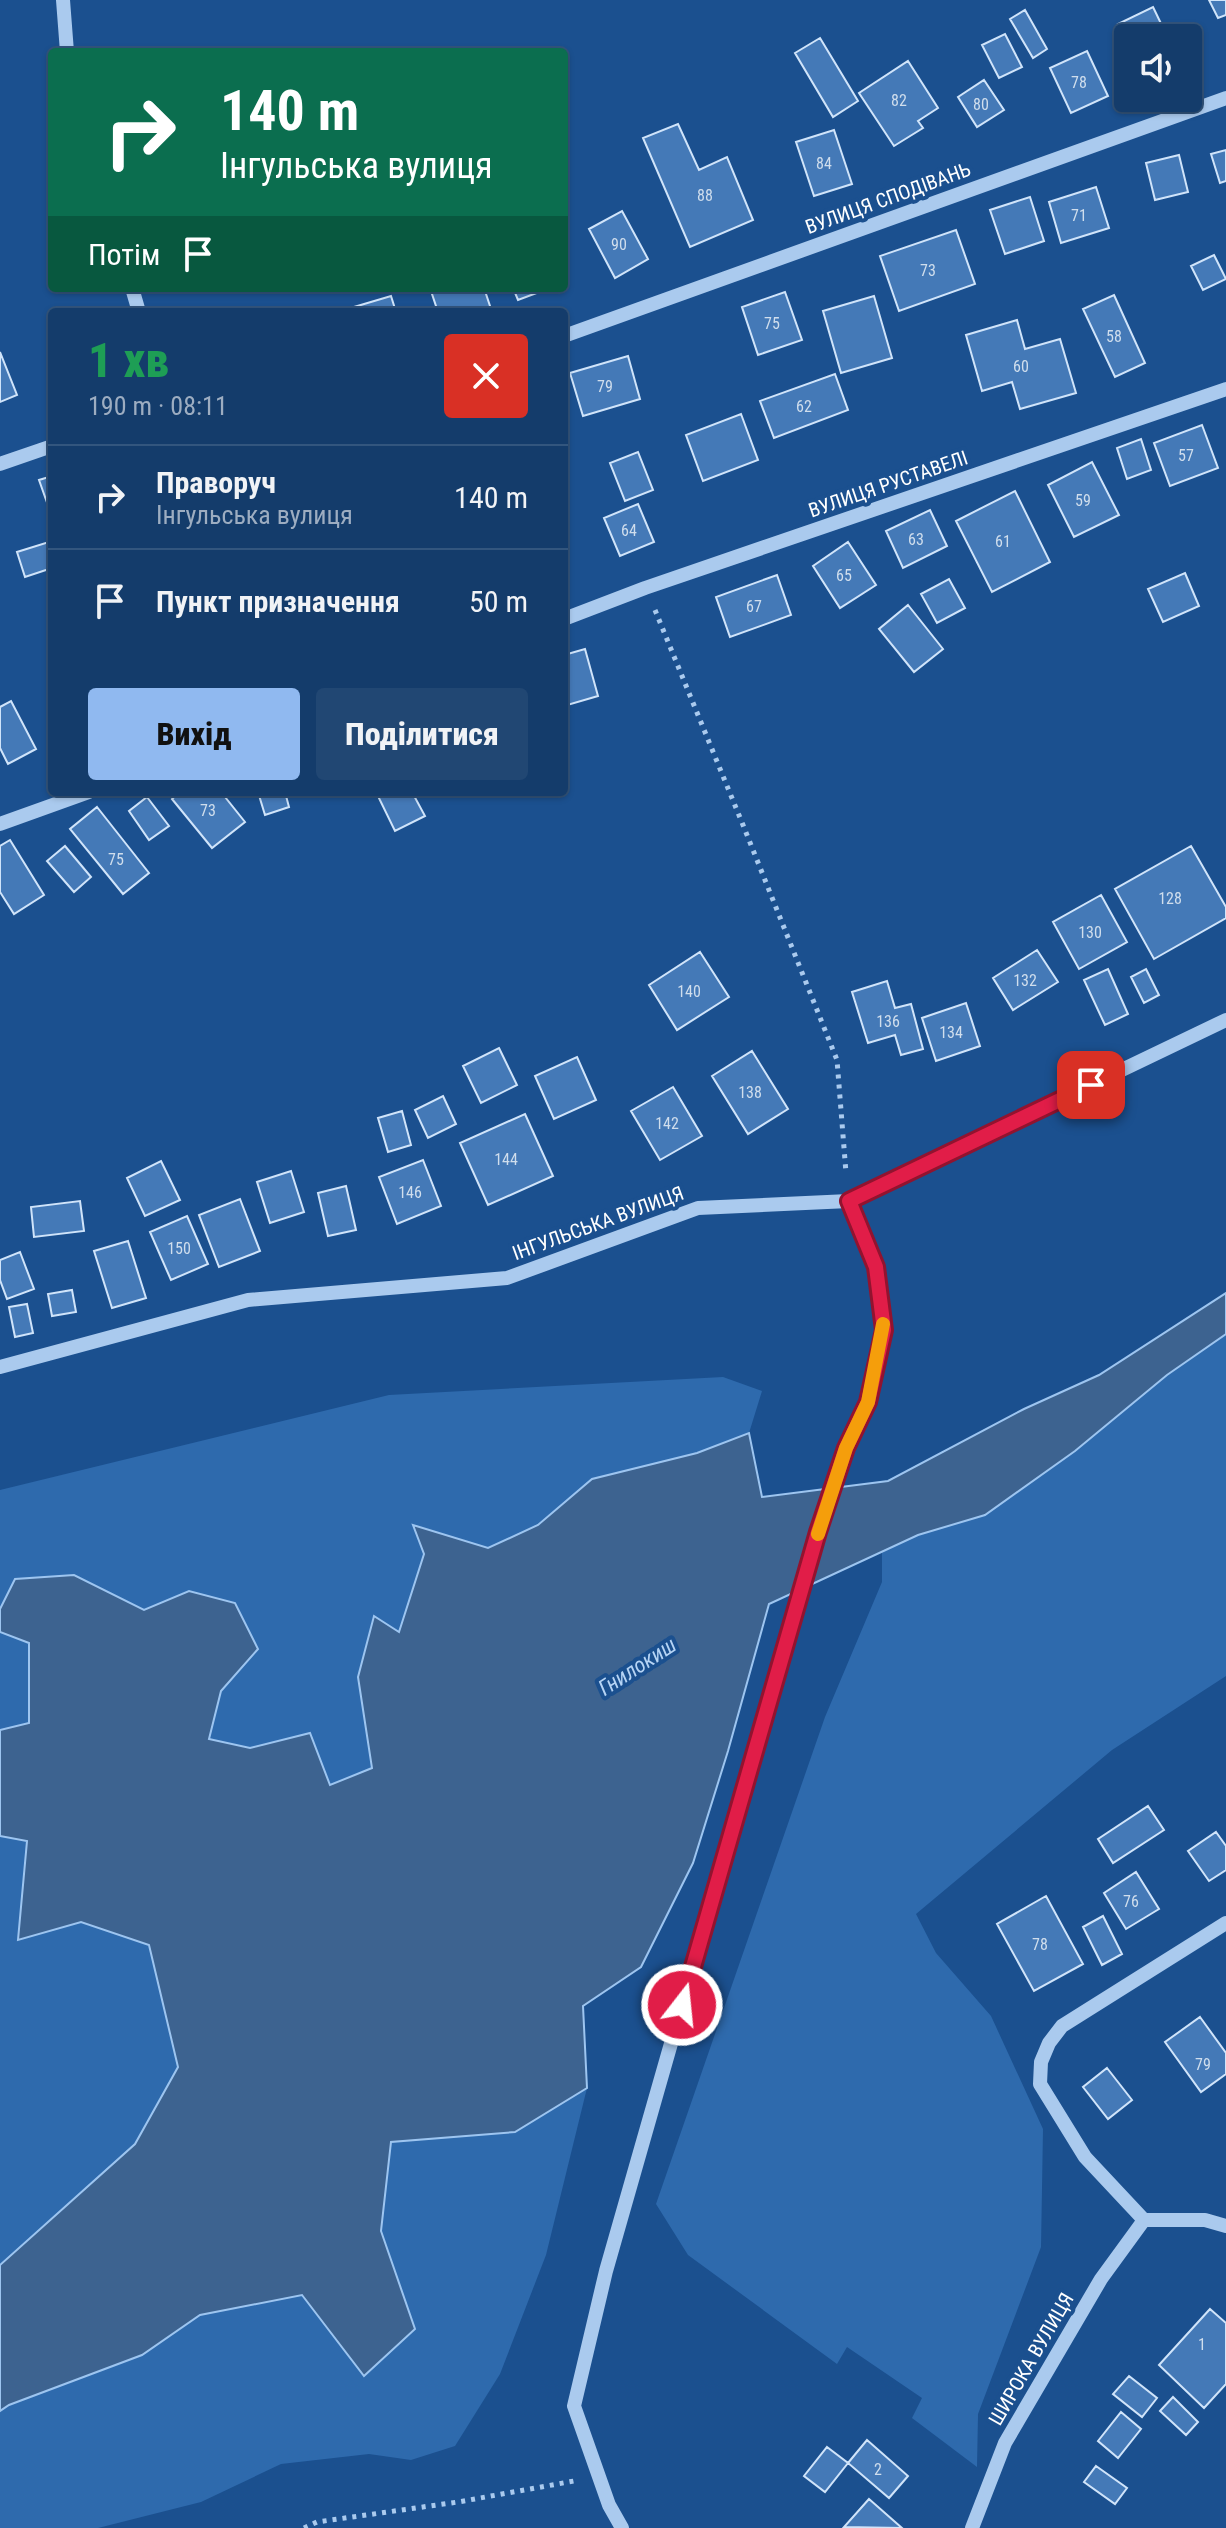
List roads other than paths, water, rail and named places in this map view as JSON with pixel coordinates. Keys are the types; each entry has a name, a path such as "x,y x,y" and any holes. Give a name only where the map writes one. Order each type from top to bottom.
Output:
{"street":[{"path":"63,0 67,48"},
{"name":"ВУЛИЦЯ СПОДІВАНЬ","path":"568,335 1226,98"},
{"name":"ВУЛИЦЯ РУСТАВЕЛІ","path":"568,617 645,588 1226,389"},
{"path":"0,464 48,447"},
{"path":"0,824 78,796"},
{"name":"ІНГУЛЬСЬКА ВУЛИЦЯ","path":"0,1367 248,1300 507,1278 698,1208 849,1201 1226,1020"},
{"path":"622,2528 609,2505 574,2406 610,2256 792,1620 846,1448 868,1402 884,1330 876,1267 849,1201"},
{"path":"1226,1923 1062,2026 1049,2043 1041,2062 1040,2084 1085,2157 1144,2220 1205,2220 1226,2226"},
{"name":"ШИРОКА ВУЛИЦЯ","path":"972,2528 1005,2443 1101,2279 1144,2220"}],"water":[{"name":"Гнилокиш","path":"1226,1293 1226,1334 1167,1375 1075,1451 985,1515 918,1535 769,1604 693,1863 641,1967 583,2006 587,2088 515,2132 391,2142 381,2231 415,2329 364,2376 302,2295 200,2315 142,2355 0,2411 0,2265 135,2144 178,2067 149,1945 81,1922 18,1940 27,1841 0,1836 0,1730 29,1723 29,1643 0,1632 0,1609 15,1579 74,1575 144,1610 189,1591 235,1603 258,1649 221,1691 209,1739 250,1748 310,1733 330,1785 372,1768 358,1677 374,1616 399,1632 424,1554 413,1525 488,1548 538,1525 592,1479 697,1453 749,1433 762,1497 888,1481 1024,1409 1099,1375"}]}
